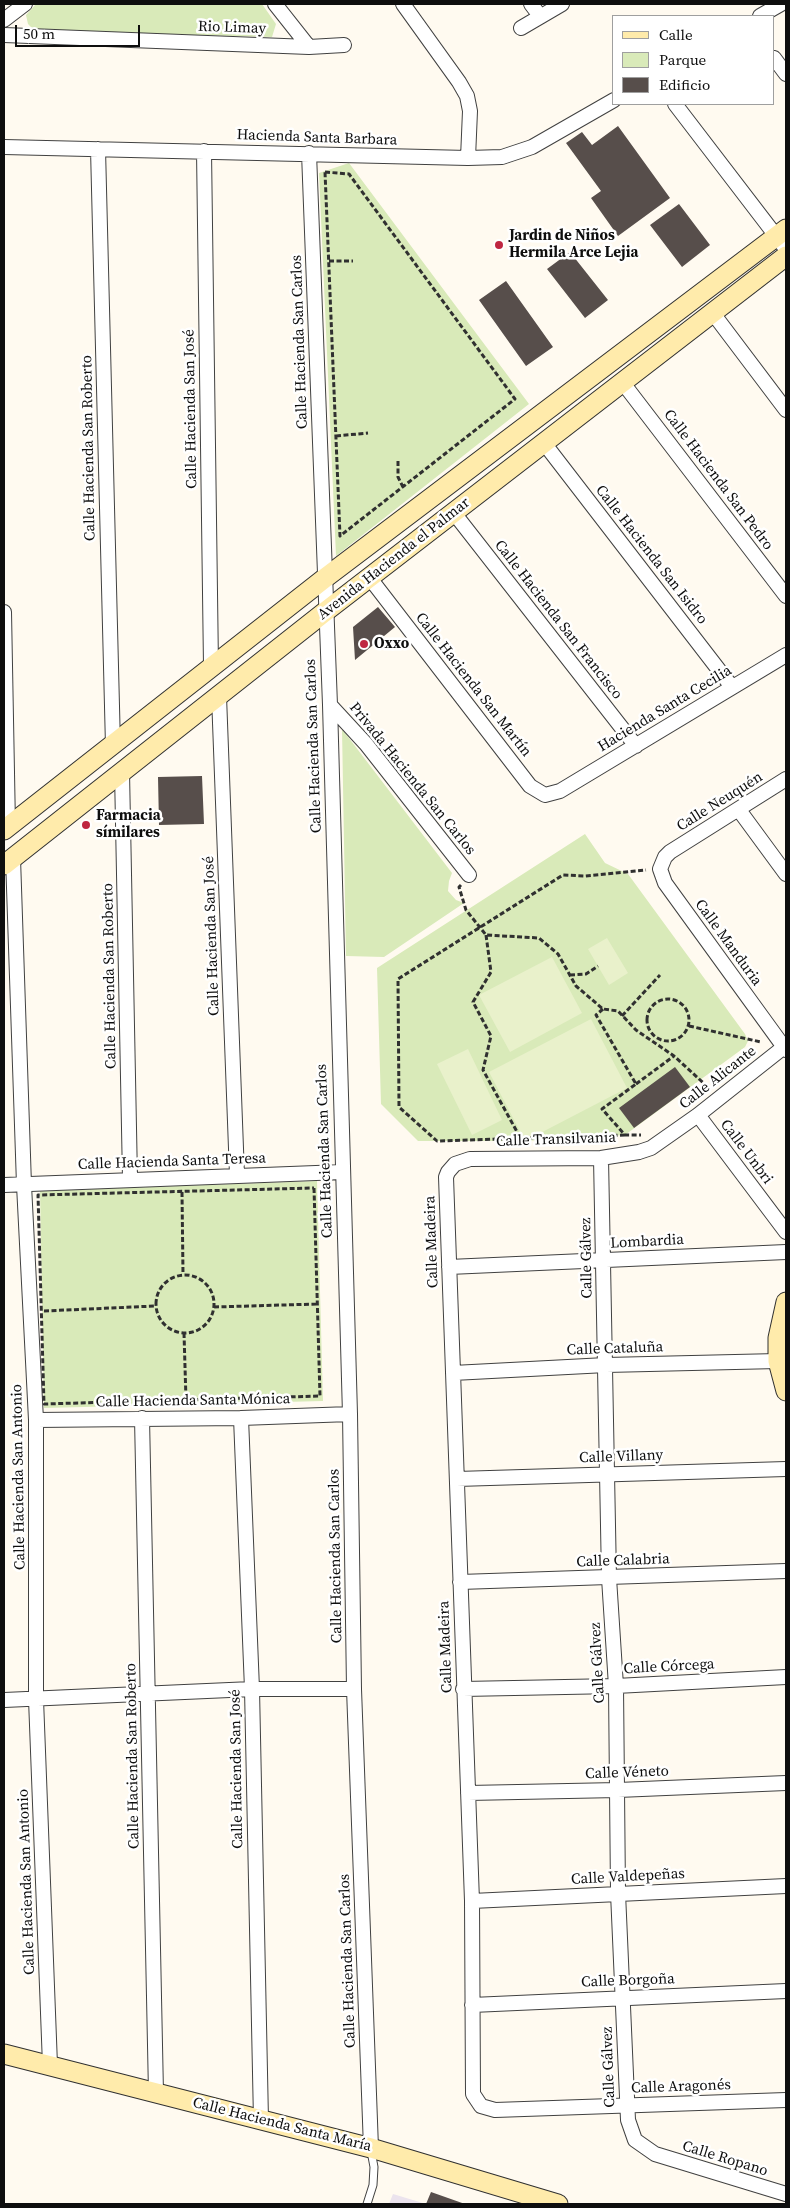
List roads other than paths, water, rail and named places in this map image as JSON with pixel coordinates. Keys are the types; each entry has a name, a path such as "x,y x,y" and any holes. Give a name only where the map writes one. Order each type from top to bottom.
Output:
{"street":[{"path":"4,20 25,4"},
{"name":"Rio Limay","path":"275,4 309,47"},
{"path":"402,4 459,82 467,96 470,111 468,158"},
{"path":"531,4 540,16"},
{"path":"521,28 562,4"},
{"path":"762,15 780,4"},
{"name":"Rio Limay","path":"4,35 309,47 344,45"},
{"path":"775,59 786,74"},
{"name":"Hacienda Santa Barbara","path":"4,147 468,158 502,157 518,153 612,101"},
{"path":"676,105 783,238"},
{"name":"Calle Hacienda San Roberto","path":"98,149 113,746"},
{"name":"Calle Hacienda San José","path":"204,151 211,666"},
{"name":"Calle Hacienda San Carlos","path":"309,153 330,705 350,1414 354,1689 371,2148"},
{"name":"Avenida Hacienda el Palmar","path":"6,828 325,578 783,238"},
{"name":"Avenida Hacienda el Palmar","path":"8,862 369,577 786,256"},
{"path":"712,312 786,410"},
{"name":"Calle Hacienda San Pedro","path":"623,382 786,596"},
{"name":"Calle Hacienda San Isidro","path":"544,443 732,686"},
{"name":"Calle Hacienda San Francisco","path":"454,513 636,746"},
{"name":"Calle Hacienda San Martín","path":"369,577 530,786 545,795 560,791"},
{"path":"4,612 6,828"},
{"name":"Hacienda Santa Cecilia","path":"560,791 786,655"},
{"name":"Calle Hacienda San José","path":"219,696 237,1175"},
{"name":"Privada Hacienda San Carlos","path":"330,705 366,744 469,875"},
{"name":"Calle Hacienda San Roberto","path":"122,772 130,1179"},
{"name":"Calle Neuquén","path":"660,869 670,852 786,779"},
{"path":"739,810 786,874"},
{"name":"Calle Hacienda San Antonio","path":"8,862 36,1420 36,1699 50,2065"},
{"name":"Calle Manduria","path":"660,869 666,883 785,1048"},
{"name":"Calle Alicante","path":"671,1135 785,1048"},
{"name":"Calle Unbri","path":"698,1115 786,1232"},
{"name":"Calle Transilvania","path":"446,1178 448,1172 455,1164 470,1159 601,1158 639,1152 651,1148 671,1135"},
{"name":"Calle Gálvez","path":"601,1158 609,1473 609,1578 616,1686 618,1893 626,2105 628,2120 635,2140 655,2154"},
{"name":"Calle Hacienda Santa Teresa","path":"4,1185 342,1172"},
{"name":"Calle Madeira","path":"446,1178 472,1901 472,2088 476,2101 486,2109"},
{"name":"Lombardia","path":"449,1267 786,1252"},
{"path":"786,1302 780,1322 778,1361 786,1391"},
{"name":"Calle Cataluña","path":"453,1373 606,1365 778,1361"},
{"name":"Calle Hacienda Santa Mónica","path":"36,1420 241,1418 350,1414"},
{"name":"Calle Hacienda San Roberto","path":"142,1418 156,2093"},
{"name":"Calle Hacienda San José","path":"241,1418 252,1689 261,2120"},
{"name":"Calle Villany","path":"457,1479 786,1469"},
{"name":"Calle Calabria","path":"460,1582 786,1571"},
{"name":"Calle Córcega","path":"463,1689 616,1686 786,1677"},
{"path":"4,1700 252,1689 354,1689"},
{"name":"Calle Véneto","path":"468,1793 618,1790 786,1783"},
{"name":"Calle Valdepeñas","path":"472,1901 786,1886"},
{"name":"Calle Borgoña","path":"472,2005 623,1997 786,1992"},
{"name":"Calle Hacienda Santa María","path":"4,2054 371,2148 558,2204"},
{"name":"Calle Aragonés","path":"486,2109 786,2100"},
{"name":"Calle Ropano","path":"655,2154 786,2194"}],"lane":[{"path":"367,2204 373,2185 374,2167 371,2148"}],"place":[{"name":"Jardin de Niños Hermila Arce Lejia","path":"499,245"},
{"name":"Oxxo","path":"364,644"},
{"name":"Farmacia símilares","path":"86,825"}]}
